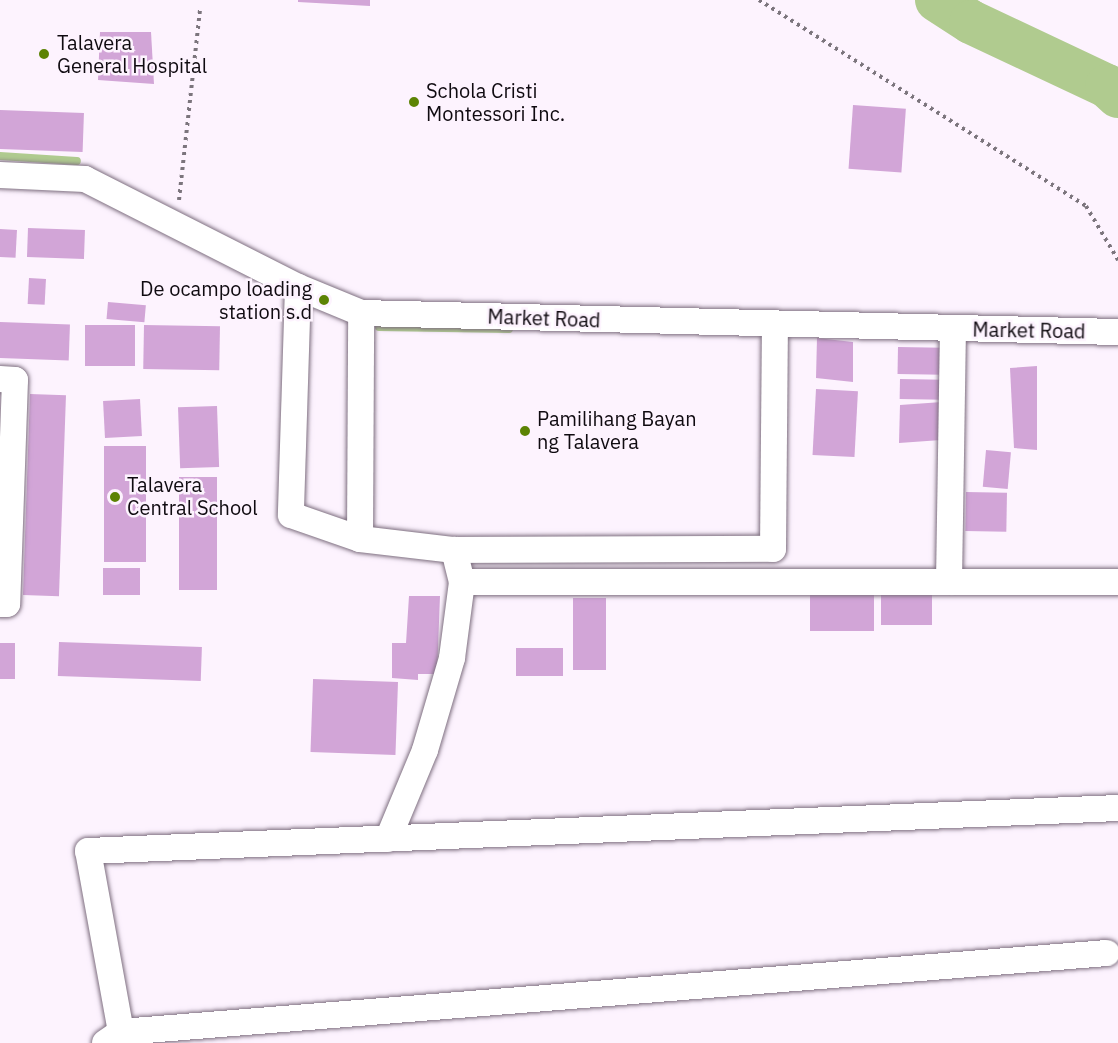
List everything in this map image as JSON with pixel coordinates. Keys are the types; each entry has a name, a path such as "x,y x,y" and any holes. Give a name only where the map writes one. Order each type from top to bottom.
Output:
{"street":[{"name":"Market Road","path":"0,175 85,179 177,223 298,286 361,313 1118,332"},
{"path":"298,286 291,515 360,539 454,550 773,549 775,325"},
{"path":"360,539 361,313"},
{"path":"950,582 953,329"},
{"path":"0,379 15,380 7,604 0,604"},
{"path":"689,548 698,583"},
{"path":"387,839 426,750 452,658 462,582 454,550"},
{"path":"462,582 1118,582"},
{"path":"1107,953 113,1037 88,850 1118,808"}],"path":[{"path":"759,0 1086,206 1118,260"},
{"path":"177,223 200,10"}],"building":[{"path":"298,0 370,0 370,6 298,2"},
{"path":"100,32 151,32 154,84 98,80"},
{"path":"853,105 906,109 901,173 849,169"},
{"path":"0,110 84,113 83,152 0,149"},
{"path":"28,228 85,230 84,259 27,257"},
{"path":"0,229 17,230 16,258 0,257"},
{"path":"29,278 46,279 45,305 28,304"},
{"path":"108,302 146,305 144,322 107,319"},
{"path":"0,322 70,324 69,360 0,358"},
{"path":"85,325 135,325 135,366 85,366"},
{"path":"144,325 220,326 219,370 143,369"},
{"path":"817,338 853,342 853,382 816,378"},
{"path":"898,347 943,348 943,375 898,374"},
{"path":"1037,366 1037,450 1014,448 1010,368"},
{"path":"900,379 943,380 943,400 900,399"},
{"path":"816,389 858,391 854,457 813,455"},
{"path":"30,394 66,395 59,596 23,595"},
{"path":"140,399 142,436 105,438 103,401"},
{"path":"942,402 941,440 899,443 900,405"},
{"path":"217,406 219,467 180,468 178,407"},
{"path":"104,446 146,446 146,562 104,562"},
{"path":"986,450 1011,452 1008,489 983,487"},
{"path":"179,477 217,477 217,590 179,590"},
{"path":"966,492 1007,493 1006,532 965,531"},
{"path":"103,568 140,568 140,595 103,595"},
{"path":"810,594 874,594 874,631 810,631"},
{"path":"881,594 932,594 932,625 881,625"},
{"path":"409,596 440,596 437,674 418,674 418,680 392,678 392,643 406,643"},
{"path":"573,598 606,598 606,670 573,670"},
{"path":"59,642 202,647 201,681 58,676"},
{"path":"0,643 15,643 15,679 0,679"},
{"path":"516,648 563,648 563,676 516,676"},
{"path":"313,679 398,682 395,755 311,752"}],"waterway":[{"path":"937,0 971,22 1107,86 1118,96"},
{"path":"0,156 77,161"},
{"path":"379,327 509,329"}],"place":[{"name":"Talavera General Hospital","path":"44,54"},
{"name":"Schola Cristi Montessori Inc.","path":"414,102"},
{"name":"De ocampo loading station s.d","path":"324,300"},
{"name":"Pamilihang Bayan ng Talavera","path":"525,431"},
{"name":"Talavera Central School","path":"115,497"}]}
